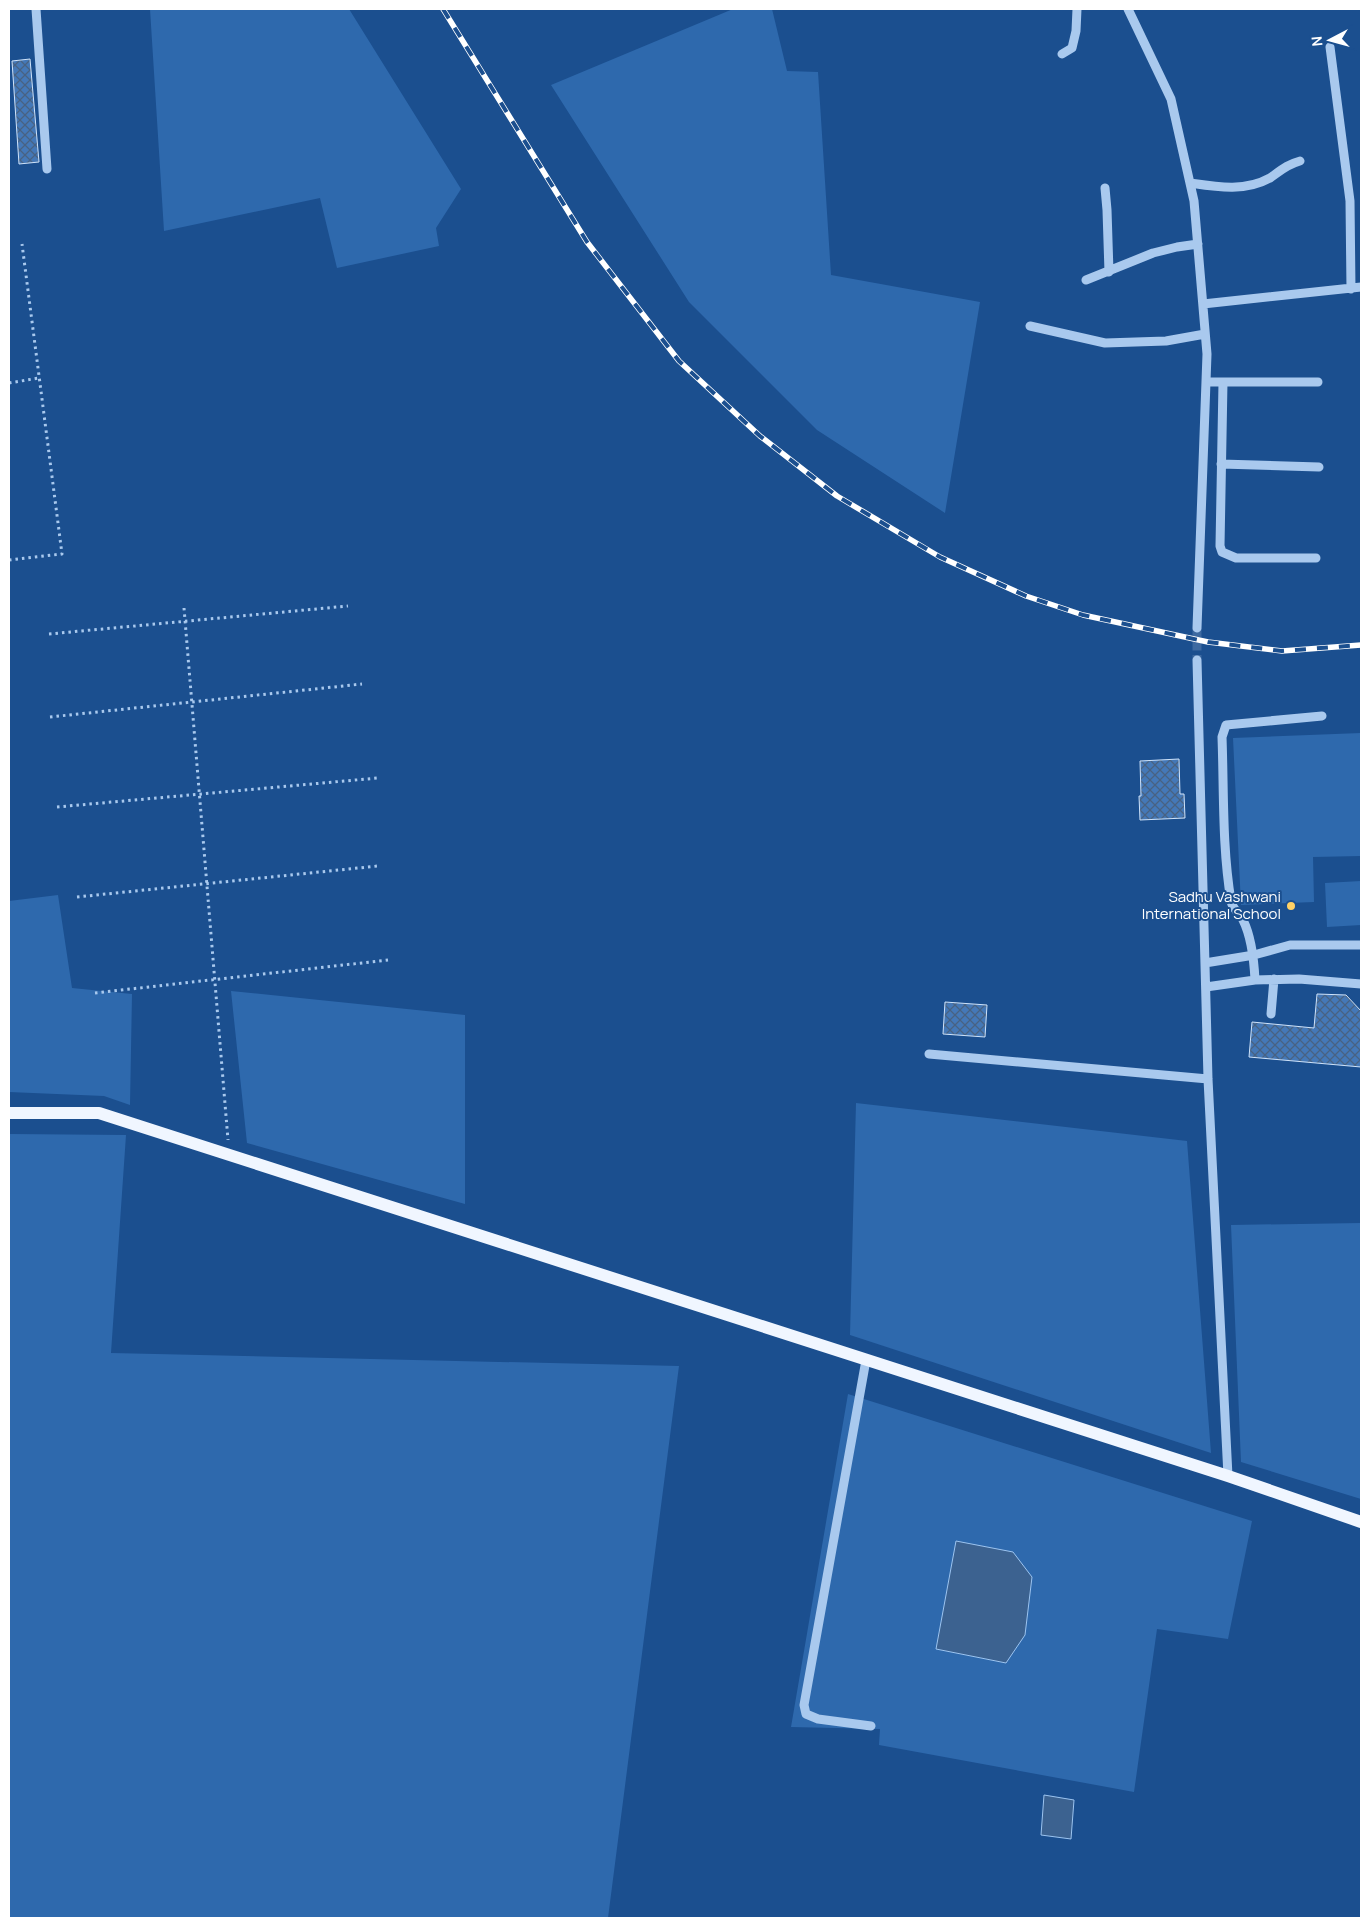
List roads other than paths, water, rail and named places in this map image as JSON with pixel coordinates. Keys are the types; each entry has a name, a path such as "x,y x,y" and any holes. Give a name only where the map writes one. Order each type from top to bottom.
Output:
{"main road":[{"path":"9,1113 99,1113 1228,1476 1361,1522"}],"street":[{"path":"36,9 47,169"},
{"path":"1062,54 1072,48 1076,31 1076,9"},
{"path":"1128,9 1171,99 1194,201 1207,354 1197,628"},
{"path":"1330,47 1350,201 1351,289"},
{"path":"1190,183 1219,188 1255,185 1270,178 1290,163 1300,161"},
{"path":"1105,188 1109,272"},
{"path":"1086,280 1153,253 1198,244"},
{"path":"1203,304 1361,288"},
{"path":"1030,326 1105,343 1166,341 1206,334"},
{"path":"1206,382 1318,382"},
{"path":"1223,382 1220,546 1222,552 1236,558 1316,558"},
{"path":"1221,464 1319,467"},
{"path":"1197,660 1208,1080 1228,1476"},
{"path":"1256,980 1254,955 1243,919 1231,904 1226,863 1222,737 1226,725 1322,716"},
{"path":"1205,963 1254,955 1290,945 1361,945"},
{"path":"1206,987 1274,979 1361,984"},
{"path":"1271,1014 1274,979"},
{"path":"929,1054 1208,1080"},
{"path":"866,1360 804,1705 806,1714 818,1719 871,1726"}],"tunnel":[{"path":"1197,628 1197,660"}],"railway":[{"path":"443,9 587,242 679,361 760,436 837,496 940,557 1026,596 1083,615 1208,642 1282,651 1361,645"}],"place":[{"name":"Sadhu Vashwani International School","path":"1291,906"}]}
